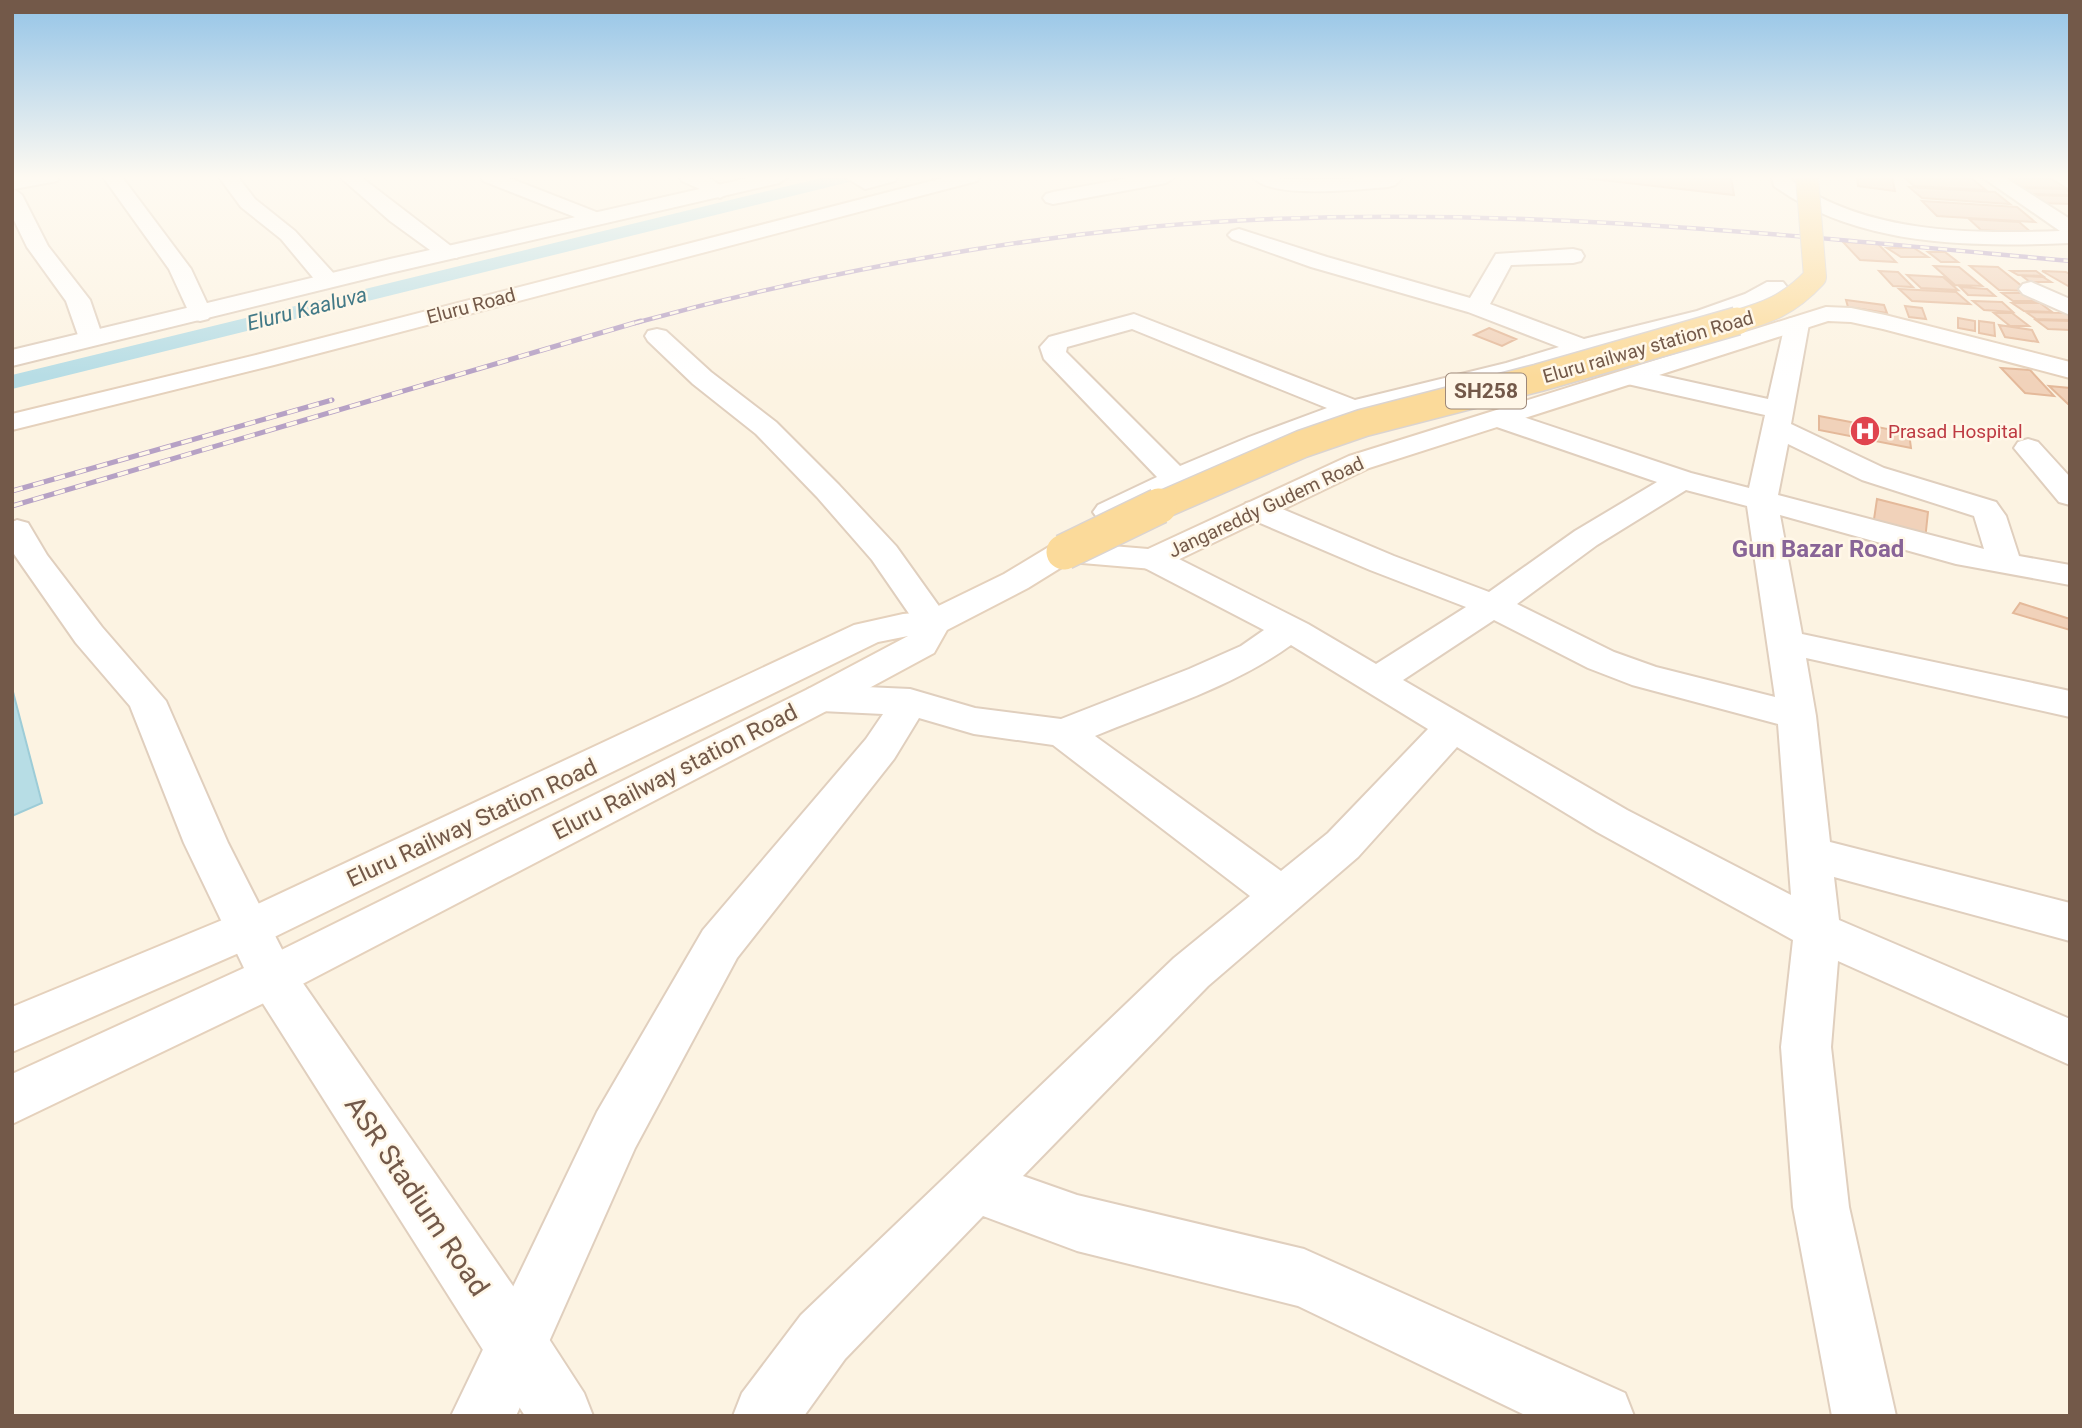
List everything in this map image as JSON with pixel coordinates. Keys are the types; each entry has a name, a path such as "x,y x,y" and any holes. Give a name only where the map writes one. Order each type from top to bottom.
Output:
{"main road":[{"name":"Eluru railway station Road","path":"1064,552 1178,497 1302,444 1363,423 1538,378 1766,313 1797,296 1815,277 1812,244"}],"street":[{"path":"36,244 78,300 91,338"},
{"path":"161,244 180,269 200,314"},
{"path":"296,244 328,281"},
{"path":"435,244 449,253"},
{"path":"12,358 490,244"},
{"name":"Eluru Road","path":"12,409 668,244"},
{"name":"Eluru Road","path":"12,422 265,360 713,244"},
{"path":"1265,244 1476,307 1583,347"},
{"path":"1476,307 1504,259 1573,256"},
{"path":"1064,552 1074,530 1176,479 1278,435 1353,409 1515,369 1583,347 1711,313 1756,298 1774,287"},
{"path":"2031,289 2070,308"},
{"name":"Jangareddy Gudem Road","path":"1064,552 1153,559 1359,462 1826,314 1850,315 1969,342 2070,370"},
{"path":"1176,479 1053,354 1053,347 1058,342 1134,321 1353,409"},
{"path":"1797,324 1762,500 1797,716 1817,931 1807,1047 1821,1207 1864,1416"},
{"path":"657,335 702,378 766,428 828,491 884,553 933,623"},
{"path":"1632,377 1778,419 1873,474 1985,509 1990,516 2004,564"},
{"path":"1501,419 1681,480 1956,554 2070,575"},
{"path":"2028,448 2070,496"},
{"path":"1375,681 1493,605 1586,538 1681,480"},
{"path":"1257,510 1382,563 1493,605 1601,660 1645,676 1797,716"},
{"name":"ASR Stadium Road","path":"17,530 32,557 89,635 147,701 206,843 272,977 561,1416"},
{"name":"Eluru Railway station Road","path":"272,977 921,645 933,623 1016,581 1064,552"},
{"path":"1153,559 1271,642 1375,681 1433,747 1612,821 1817,931 2070,1043"},
{"name":"Eluru Railway Station Road","path":"12,1030 248,929 867,633 903,625 933,623"},
{"path":"821,698 910,702 974,721 1064,733 1134,707 1271,642"},
{"path":"1785,642 2070,705"},
{"path":"482,1416 616,1130 720,944 880,749 910,702"},
{"path":"1064,733 1283,897"},
{"path":"765,1416 823,1337 1191,972 1343,845 1433,747"},
{"path":"1810,854 2070,922"},
{"path":"12,1100 272,977"},
{"path":"975,1186 1077,1223 1304,1278 1602,1416"}],"water":[{"path":"12,688 42,803 12,816"}],"building":[{"path":"1845,244 1878,244 1896,262 1860,260"},
{"path":"1887,248 1914,248 1928,257 1901,257"},
{"path":"1928,252 1945,252 1958,262 1941,262"},
{"path":"1934,266 1959,267 1982,286 1955,285"},
{"path":"1970,266 1998,267 2028,291 1999,290"},
{"path":"1879,271 1898,272 1913,287 1893,286"},
{"path":"2011,271 2036,271 2043,276 2018,275"},
{"path":"2042,271 2070,274 2070,287"},
{"path":"1907,275 1943,277 1958,290 1921,288"},
{"path":"2022,276 2043,277 2051,282 2030,282"},
{"path":"1960,287 1987,289 1995,296 1968,295"},
{"path":"1899,289 1956,292 1970,304 1912,301"},
{"path":"2002,293 2031,293 2042,301 2013,301"},
{"path":"1846,300 1884,305 1887,313 1848,307"},
{"path":"1973,301 2002,302 2013,312 1984,310"},
{"path":"2012,303 2040,303 2052,312 2024,311"},
{"path":"1905,306 1922,308 1926,319 1909,317"},
{"path":"2026,312 2070,313 2070,320 2036,319"},
{"path":"1994,313 2012,313 2029,326 2010,326"},
{"path":"1958,318 1975,321 1975,331 1958,328"},
{"path":"2036,320 2070,321 2070,330 2048,329"},
{"path":"1979,321 1994,323 1995,336 1979,333"},
{"path":"1999,325 2032,330 2038,342 2005,337"},
{"path":"1489,328 1516,339 1502,346 1474,335"},
{"path":"2001,368 2030,370 2054,396 2025,393"},
{"path":"2049,386 2070,388 2070,404 2068,404"},
{"path":"1819,416 1909,433 1911,448 1819,430"},
{"path":"1877,499 1928,512 1925,540 1873,526"},
{"path":"2020,603 2070,619 2070,630 2013,613"}],"waterway":[{"name":"Eluru Kaaluva","path":"12,382 576,244"}],"railway":[{"path":"635,323 826,277 1015,244"},
{"path":"1880,244 2070,261"},
{"path":"12,506 641,321"},
{"path":"12,491 332,400"}],"place":[{"name":"Prasad Hospital","path":"1865,431"}],"district":[{"name":"Gun Bazar Road","path":"1818,549"}]}
